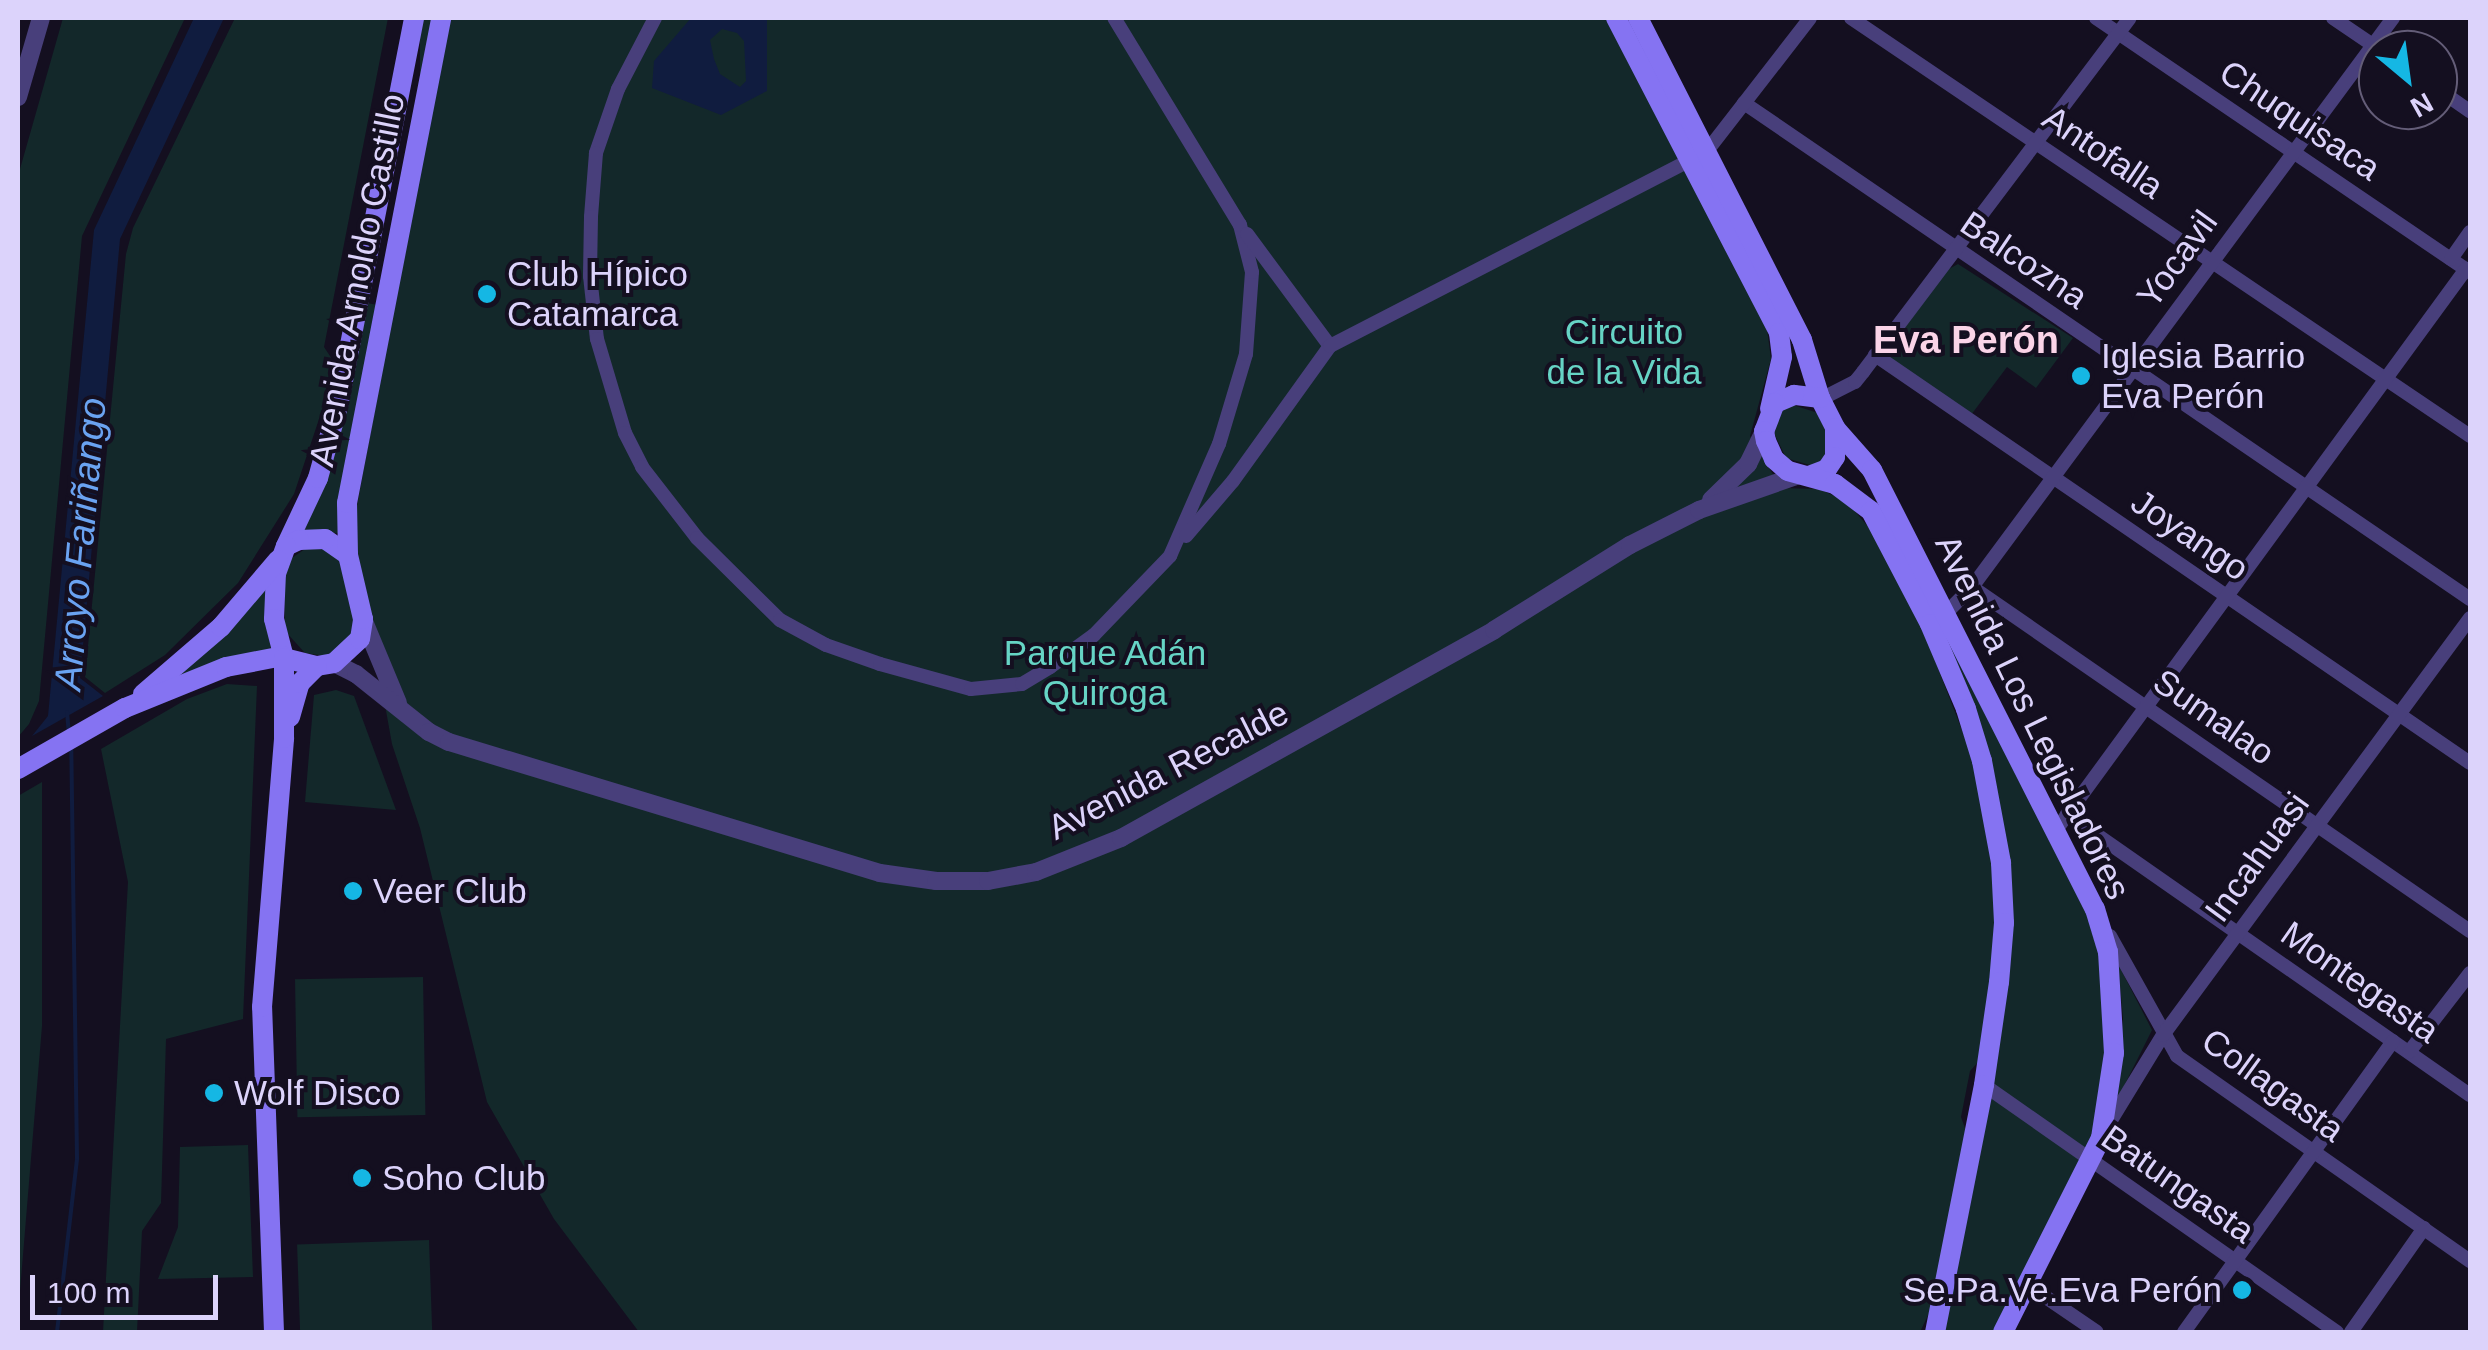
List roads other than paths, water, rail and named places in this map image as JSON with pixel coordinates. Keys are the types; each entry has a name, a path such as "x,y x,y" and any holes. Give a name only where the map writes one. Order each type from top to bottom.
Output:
{"main road":[{"name":"Avenida Arnoldo Castillo","path":"282,552 318,478 338,406 414,18"},
{"name":"Avenida Arnoldo Castillo","path":"348,556 347,503 353,462 441,18"},
{"path":"1616,18 1698,156 1802,340 1820,398 1835,428 1835,458 1827,469 1804,476 1774,459 1764,430 1782,356 1779,333 1698,156 1638,18"},
{"path":"1770,409 1786,396 1820,398"},
{"name":"Avenida Los Legisladores","path":"1835,428 1872,470 1938,620 1982,761 2002,862 2001,962 1984,1085 1935,1332"},
{"name":"Avenida Los Legisladores","path":"1804,476 1854,495 1871,511 2062,822 2108,952 2115,1016 2114,1053 2101,1138 2004,1332"},
{"path":"125,708 221,627 282,552 299,540 326,539 348,556 363,619 354,649 300,684 284,738"},
{"path":"274,1332 262,1007 284,738 283,657 274,619 282,552"},
{"path":"18,769 125,708 226,666 283,657 325,665"}],"street":[{"path":"18,97 40,18"},
{"path":"655,18 624,75 596,153 590,276 598,340 624,433 642,467 697,538 796,630 880,664 971,689 1022,684 1107,623 1233,481 1330,346 1698,156 1810,18"},
{"path":"1114,18 1240,226 1330,346"},
{"name":"Antofalla","path":"1851,18 2470,436"},
{"name":"Chuquisaca","path":"2096,18 2468,271"},
{"path":"1820,398 1855,382 2130,18"},
{"path":"2333,18 2358,34"},
{"name":"Yocavil","path":"1938,620 1972,587 2358,71"},
{"name":"Balcozna","path":"1744,104 2470,599"},
{"path":"1170,556 1219,444 1246,354 1252,272 1240,226"},
{"path":"2451,258 2470,232"},
{"path":"2062,822 2468,271"},
{"name":"Joyango","path":"1875,355 2470,763"},
{"name":"Avenida Recalde","path":"1700,510 1748,464 1764,430"},
{"name":"Avenida Recalde","path":"325,665 356,674 449,742 880,873 936,881 988,880 1049,868 1120,838 1494,630 1630,545 1700,510 1804,476"},
{"name":"Sumalao","path":"1972,587 2470,931"},
{"name":"Incahuasi","path":"2101,1138 2163,1034 2470,618"},
{"path":"363,619 401,708"},
{"name":"Montegasta","path":"2062,822 2238,933 2470,1095"},
{"name":"Collagasta","path":"2095,909 2177,1056 2470,1261"},
{"path":"2409,1052 2470,973"},
{"path":"2184,1332 2393,1042"},
{"name":"Batungasta","path":"1984,1085 2336,1332"},
{"path":"2351,1332 2424,1228"},
{"path":"2028,1285 2097,1332"}],"water":[{"path":"194,18 224,18 120,239 80,678 103,696 32,736 48,716 94,230"},
{"path":"691,18 767,18 767,91 721,115 652,88 654,61","holes":["722,29 737,33 744,41 746,81 740,87 720,74 710,40"]}],"waterway":[{"name":"Arroyo Fariñango","path":"67,712 69,733"},
{"name":"Arroyo Fariñango","path":"57,1332 77,1158 71,747"}],"place":[{"name":"Club Hípico Catamarca","path":"487,294"},
{"name":"Iglesia Barrio Eva Perón","path":"2081,376"},
{"name":"Veer Club","path":"353,891"},
{"name":"Wolf Disco","path":"214,1093"},
{"name":"Soho Club","path":"362,1178"},
{"name":"Se.Pa.Ve.Eva Perón","path":"2242,1290"}],"district":[{"name":"Eva Perón","path":"1966,341"}],"park label":[{"name":"Circuito de la Vida","path":"1624,352"},
{"name":"Parque Adán Quiroga","path":"1105,673"}]}
